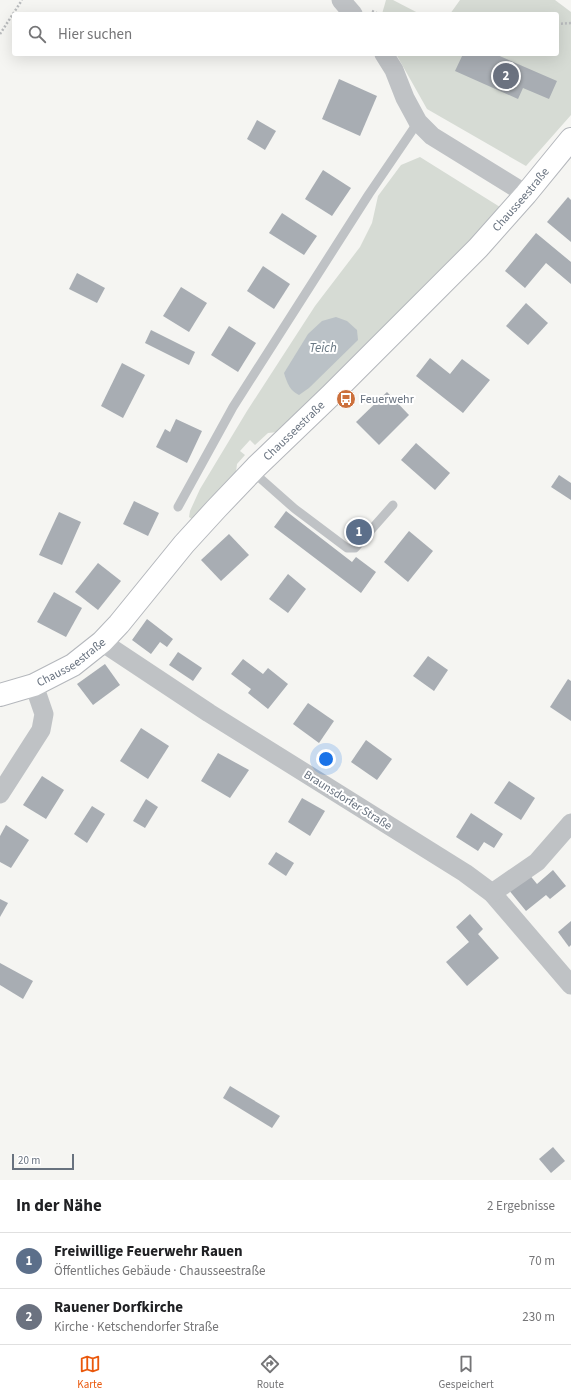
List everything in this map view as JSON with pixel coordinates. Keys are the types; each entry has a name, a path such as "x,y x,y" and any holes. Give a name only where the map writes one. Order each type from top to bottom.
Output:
{"main road":[{"name":"Chausseestraße","path":"0,695 34,684 72,665 102,642 119,624 184,544 252,471 332,395 478,248 526,194 571,139"}],"street":[{"path":"341,0 351,12"},
{"path":"385,56 394,70 405,98 418,122 432,136 526,194"},
{"name":"Braunsdorfer Straße","path":"102,642 209,713 465,873 492,893 571,985"},
{"path":"0,794 41,730 44,714 34,684"},
{"path":"492,893 537,862 571,823"}],"lane":[{"path":"178,507 233,407 365,201 418,122"},
{"path":"252,471 295,509 347,548 355,548 393,505"}],"path":[{"path":"14,12 22,0"},
{"path":"0,34 12,15"},
{"path":"559,24 571,23"}],"shaded area":[{"path":"386,0 393,0 416,12 383,12"},
{"path":"460,0 555,0 571,12 571,115 526,166 427,109 397,56 559,56 559,12 451,12"},
{"path":"420,157 500,207 447,265 278,432 268,433 255,445 250,440 240,451 245,455 237,464 236,472 195,518 192,519 189,517 190,511 200,489 247,411 315,306 360,247 372,223 378,196 401,165"}],"water":[{"name":"Teich","path":"336,317 347,321 357,330 358,340 309,388 299,395 289,386 284,373 308,334 322,321"}],"building":[{"path":"462,56 500,56 557,81 549,99 523,88 518,99 455,71"},
{"path":"339,79 377,96 360,136 322,119"},
{"path":"257,120 276,131 265,150 247,139"},
{"path":"323,170 351,188 332,216 305,199"},
{"path":"568,197 571,200 571,242 547,222"},
{"path":"282,213 317,236 304,255 269,233"},
{"path":"536,233 571,262 571,284 546,263 525,288 505,271"},
{"path":"263,266 290,284 274,309 247,291"},
{"path":"77,273 105,288 97,303 69,289"},
{"path":"181,287 207,303 189,332 163,316"},
{"path":"526,303 548,323 528,345 506,326"},
{"path":"229,326 256,343 238,372 211,355"},
{"path":"151,330 195,352 189,365 145,343"},
{"path":"430,358 450,374 462,359 490,380 463,413 416,376"},
{"path":"122,363 145,375 123,418 101,406"},
{"path":"387,392 409,415 379,445 356,422"},
{"path":"176,419 202,431 187,463 156,447 165,429 170,432"},
{"path":"416,443 450,473 435,490 401,460"},
{"path":"559,475 571,483 571,500 551,487"},
{"path":"134,501 159,513 148,536 123,524"},
{"path":"286,511 352,562 356,557 376,572 361,593 274,527"},
{"path":"59,512 81,522 62,565 39,555"},
{"path":"409,531 433,551 408,582 384,562"},
{"path":"229,534 249,555 221,581 201,560"},
{"path":"98,563 121,581 98,610 75,592"},
{"path":"288,574 306,589 288,613 269,599"},
{"path":"54,592 82,608 66,637 37,622"},
{"path":"147,619 173,639 167,647 160,642 151,654 132,640"},
{"path":"178,652 202,668 193,681 169,665"},
{"path":"428,656 448,670 434,691 413,676"},
{"path":"243,659 263,674 268,668 288,684 268,709 248,693 251,689 231,674"},
{"path":"105,664 120,685 93,705 77,684"},
{"path":"568,679 571,681 571,721 550,707"},
{"path":"308,703 334,721 319,743 293,724"},
{"path":"141,728 169,746 148,779 120,761"},
{"path":"366,740 392,759 377,780 351,762"},
{"path":"218,753 249,770 230,798 201,781"},
{"path":"42,776 64,790 46,819 23,805"},
{"path":"509,781 535,798 521,820 494,803"},
{"path":"302,798 325,811 310,836 288,822"},
{"path":"146,799 158,807 145,828 133,821"},
{"path":"92,806 105,814 87,843 74,834"},
{"path":"471,813 503,834 494,848 484,842 478,851 456,837"},
{"path":"6,825 29,840 11,868 0,862 0,836"},
{"path":"276,852 294,863 286,876 268,864"},
{"path":"553,870 566,886 550,899 546,895 526,911 508,889 528,873 537,884"},
{"path":"0,899 8,903 0,917"},
{"path":"470,914 483,929 478,934 499,958 467,986 446,962 469,942 456,927"},
{"path":"571,921 571,945 569,947 558,932"},
{"path":"0,963 33,981 23,999 0,985"},
{"path":"230,1086 280,1116 272,1128 223,1098"},
{"path":"553,1147 565,1161 551,1173 539,1159"}],"place":[{"name":"Rauener Dorfkirche","path":"506,76"},
{"name":"Feuerwehr","path":"346,399"},
{"name":"Freiwillige Feuerwehr Rauen","path":"359,532"}]}
